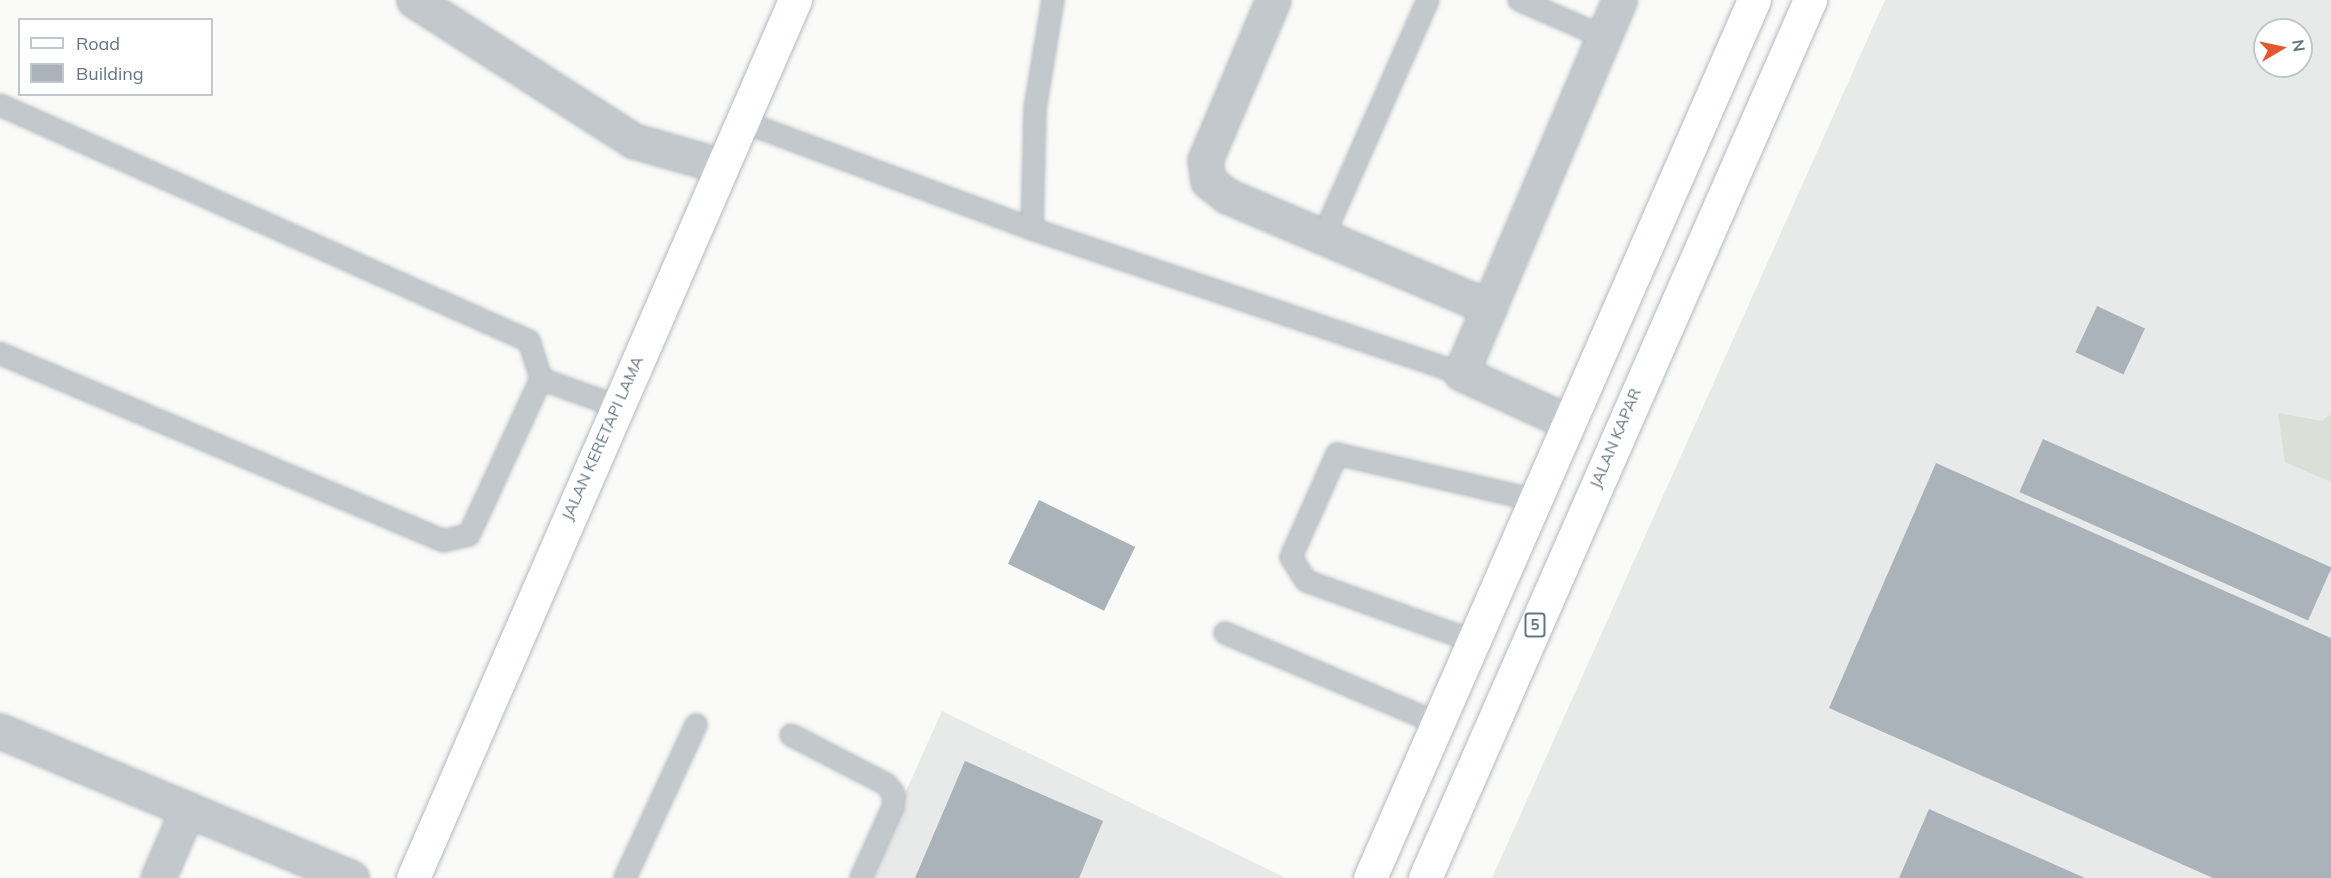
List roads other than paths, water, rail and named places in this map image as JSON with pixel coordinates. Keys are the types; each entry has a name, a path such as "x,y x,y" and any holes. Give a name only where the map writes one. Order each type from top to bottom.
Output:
{"main road":[{"name":"JALAN KERETAPI LAMA","path":"413,878 616,406 722,166 744,122 795,0"},
{"path":"1370,878 1754,0"},
{"name":"JALAN KAPAR","path":"1425,878 1810,0"}],"street":[{"path":"414,0 634,141 722,166"},
{"path":"1273,0 1205,160 1208,181 1227,196 1489,307"},
{"path":"1568,422 1461,373 1619,0"},
{"path":"0,731 351,878"},
{"path":"158,878 188,809"}],"lane":[{"path":"1032,229 1035,109 1053,0"},
{"path":"1323,237 1428,0"},
{"path":"1519,0 1604,37"},
{"path":"0,105 529,341 541,379 469,535 444,541 0,353"},
{"path":"744,122 1032,229 1461,373"},
{"path":"541,379 616,406"},
{"path":"1473,641 1306,581 1291,557 1337,454 1535,500"},
{"path":"1225,633 1437,723"},
{"path":"625,878 696,724"},
{"path":"791,735 886,784 894,794 893,807 861,878"}]}
